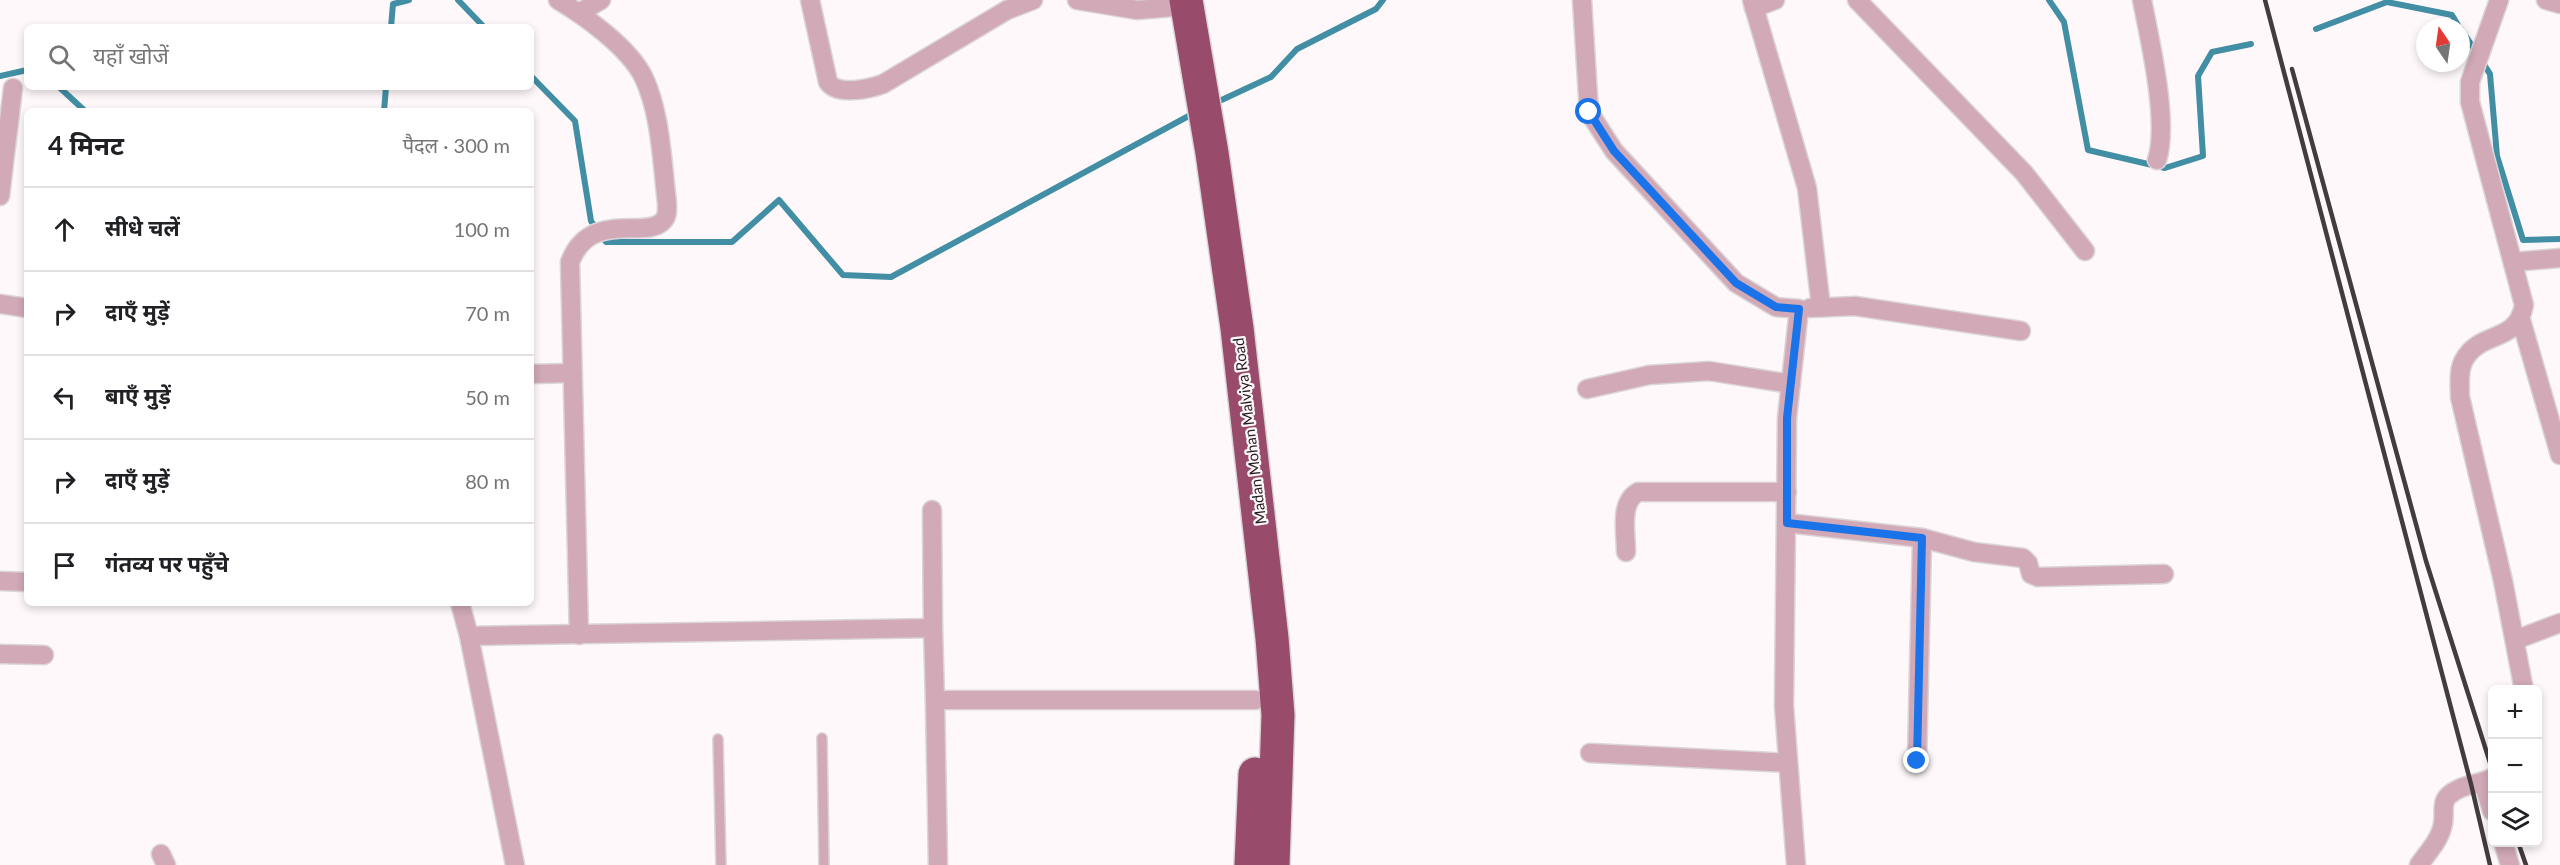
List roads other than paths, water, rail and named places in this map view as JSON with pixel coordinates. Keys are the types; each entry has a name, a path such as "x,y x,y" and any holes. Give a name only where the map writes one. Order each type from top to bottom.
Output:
{"highway":[{"name":"Madan Mohan Malviya Road","path":"1177,2 1195,88 1241,362 1272,638 1278,715 1274,865"},
{"name":"Madan Mohan Malviya Road","path":"1206,157 1256,700 1251,865"}],"street":[{"path":"558,0 579,13 629,57 643,76 651,97 667,203 667,215 663,222 654,226 598,233 579,244 570,262 579,635"},
{"path":"579,13 601,0"},
{"path":"810,0 828,82 838,90 872,88 883,84 1007,10 1033,0"},
{"path":"1077,0 1137,10 1177,2"},
{"path":"1582,0 1589,112 1614,151 1736,283 1776,307 1799,309 1855,306 2021,331"},
{"path":"1775,0 1753,4 1807,189 1821,308"},
{"path":"1857,0 2024,173 2085,251"},
{"path":"2142,0 2153,55 2160,130 2157,160"},
{"path":"2499,0 2470,82 2470,102 2524,305 2521,320 2560,455"},
{"path":"2547,0 2560,4"},
{"path":"0,196 13,88"},
{"path":"2513,262 2560,258"},
{"path":"0,304 24,308"},
{"path":"1796,865 1784,706 1787,418 1799,309"},
{"path":"2521,320 2510,330 2478,344 2464,360 2460,378 2460,397 2523,685"},
{"path":"1587,389 1649,375 1709,371 1791,384"},
{"path":"534,374 572,373"},
{"path":"1626,552 1626,506 1629,497 1638,492 1787,492"},
{"path":"932,510 938,865"},
{"path":"1787,523 1922,538 1974,552 2023,558 2028,563 2031,574 2038,577 2164,573"},
{"path":"1917,761 1922,538"},
{"path":"0,581 24,582"},
{"path":"461,606 470,636 515,865"},
{"path":"2515,640 2560,623"},
{"path":"470,636 933,628"},
{"path":"0,654 44,655"},
{"path":"935,700 1256,700"},
{"path":"1590,753 1788,762"},
{"path":"2420,865 2437,841 2443,825 2445,799 2450,794 2471,784 2488,780"},
{"path":"2504,847 2510,865"}],"lane":[{"path":"822,738 824,865"},
{"path":"718,739 721,865"}],"waterway":[{"path":"391,24 393,4 409,0"},
{"path":"458,0 481,24"},
{"path":"1213,104 1271,77 1297,49 1376,9 1383,0"},
{"path":"2049,0 2064,22 2088,150 2165,168 2203,156 2198,76 2212,52 2251,44"},
{"path":"2316,29 2387,2 2452,15 2454,18"},
{"path":"2470,43 2490,74 2497,156 2523,240 2560,239"},
{"path":"0,76 24,71"},
{"path":"534,79 575,121 591,221 606,242 732,242 779,200 843,275 891,277 1196,112"},
{"path":"62,90 82,108"},
{"path":"384,108 386,90"}],"railway":[{"path":"2265,0 2471,784 2490,865"},
{"path":"2292,69 2426,561 2488,756"},
{"path":"2520,847 2526,865"}]}
